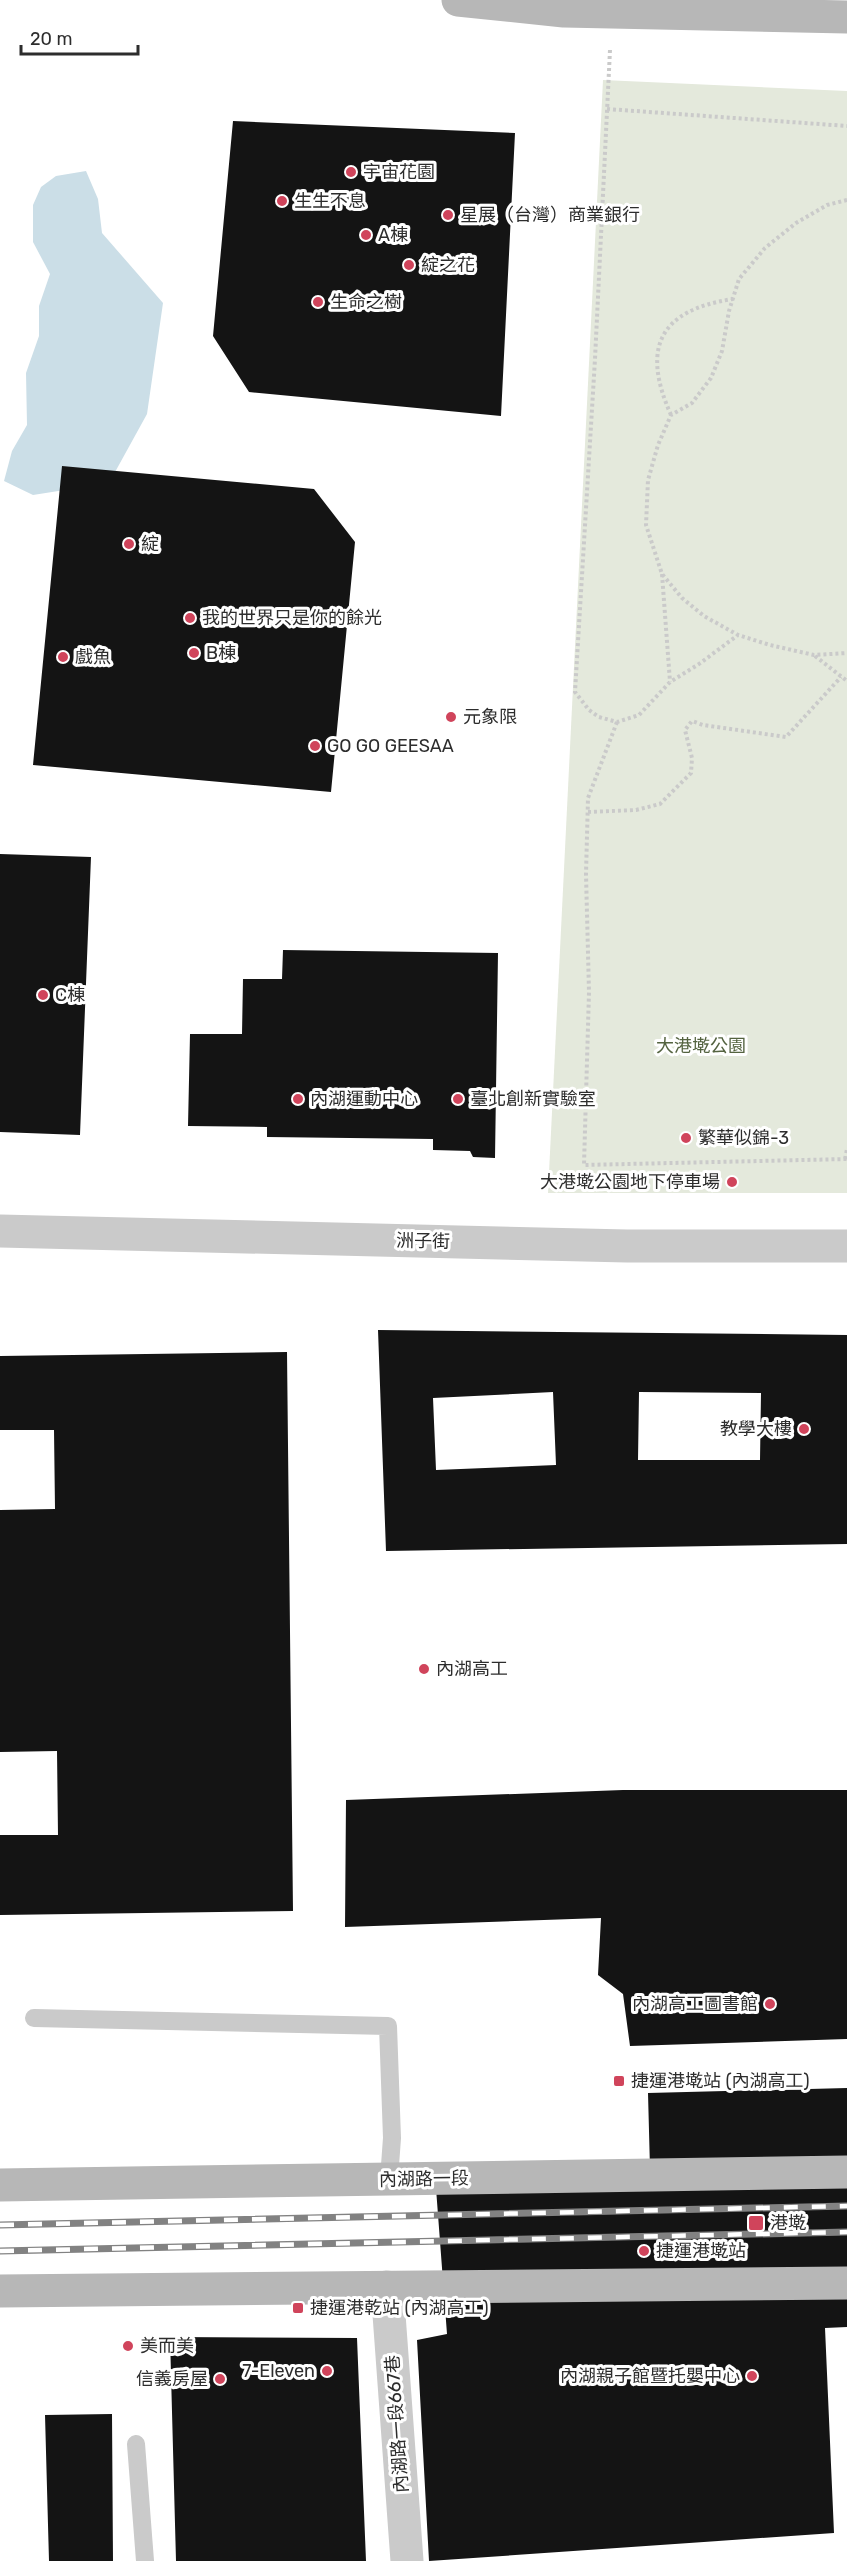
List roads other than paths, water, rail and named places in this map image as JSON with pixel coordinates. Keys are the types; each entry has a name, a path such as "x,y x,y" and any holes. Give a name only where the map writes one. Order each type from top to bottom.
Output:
{"main road":[{"path":"458,0 564,6 611,12 847,17"},
{"name":"內湖路一段","path":"0,2185 847,2172"},
{"path":"0,2291 847,2283"}],"street":[{"name":"洲子街","path":"0,1231 627,1246 847,1246"},
{"name":"內湖路一段667巷","path":"387,2287 407,2561"}],"lane":[{"path":"34,2018 388,2026 392,2138 389,2179"},
{"path":"136,2444 145,2561"}],"railway":[{"path":"0,2225 847,2206"},
{"path":"0,2251 847,2232"}],"place":[{"name":"宇宙花園","path":"351,172"},
{"name":"生生不息","path":"282,201"},
{"name":"星展（台灣）商業銀行","path":"448,215"},
{"name":"A棟","path":"366,235"},
{"name":"綻之花","path":"409,265"},
{"name":"生命之樹","path":"318,302"},
{"name":"綻","path":"129,544"},
{"name":"我的世界只是你的餘光","path":"190,618"},
{"name":"B棟","path":"194,653"},
{"name":"戲魚","path":"63,657"},
{"name":"元象限","path":"451,717"},
{"name":"GO GO GEESAA","path":"315,746"},
{"name":"C棟","path":"43,995"},
{"name":"內湖運動中心","path":"298,1099"},
{"name":"臺北創新實驗室","path":"458,1099"},
{"name":"繁華似錦-3","path":"686,1138"},
{"name":"大港墘公園地下停車場","path":"732,1182"},
{"name":"教學大樓","path":"804,1429"},
{"name":"內湖高工","path":"424,1669"},
{"name":"內湖高工圖書館","path":"770,2004"},
{"name":"捷運港墘站 (內湖高工)","path":"619,2081"},
{"name":"港墘","path":"756,2223"},
{"name":"捷運港墘站","path":"644,2251"},
{"name":"捷運港乾站 (內湖高工)","path":"298,2308"},
{"name":"美而美","path":"128,2346"},
{"name":"7-Eleven","path":"327,2371"},
{"name":"內湖親子館暨托嬰中心","path":"752,2376"},
{"name":"信義房屋","path":"220,2379"}],"park label":[{"name":"大港墘公園","path":"701,1046"}]}
